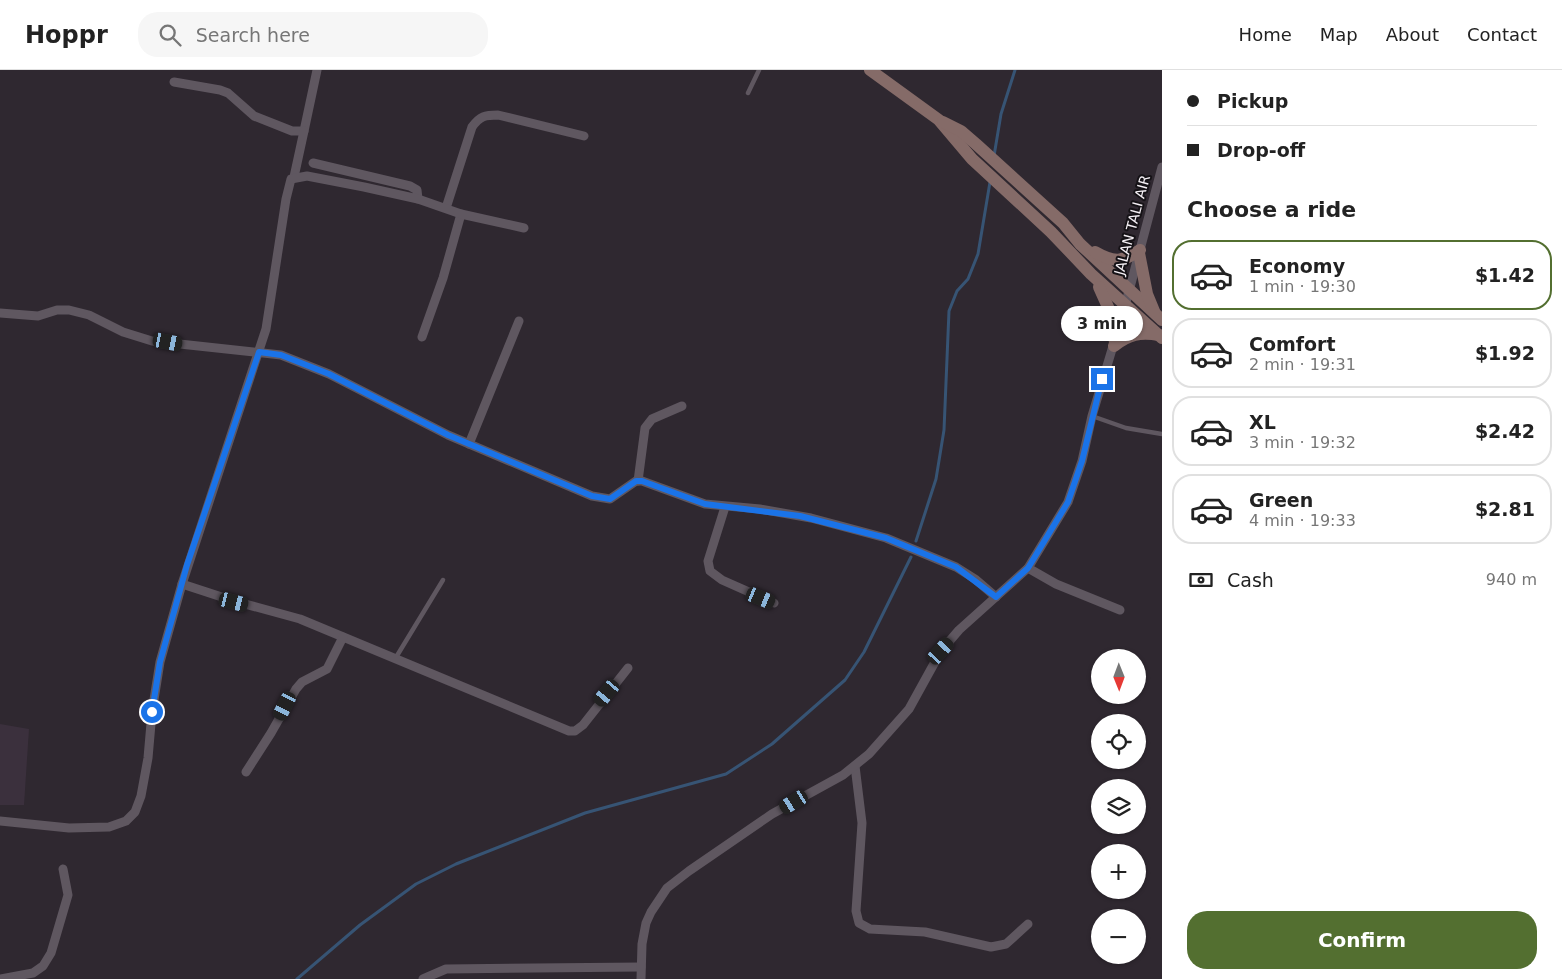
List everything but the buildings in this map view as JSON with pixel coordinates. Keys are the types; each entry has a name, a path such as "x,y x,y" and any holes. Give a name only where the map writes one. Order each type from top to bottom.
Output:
{"main road":[{"path":"870,70 938,120 961,131 1063,223 1080,244 1159,317"},
{"path":"938,120 972,159 1051,232 1091,274 1160,336"},
{"path":"1080,244 1107,259 1117,261 1127,259 1140,252 1147,294 1159,317"},
{"path":"1091,274 1109,304 1114,345 1125,337 1134,334 1160,336"}],"street":[{"path":"0,821 69,828 110,828 126,821 135,812 141,796 148,758 152,712 160,662 182,584 270,315 287,192 291,179 294,177 317,70"},
{"path":"174,82 228,93 254,116 292,131 304,131"},
{"path":"446,208 472,127 478,118 498,115 584,136"},
{"path":"313,163 410,186 417,190 418,199"},
{"name":"JALAN TALI AIR","path":"641,979 640,967 646,923 667,888 772,814 855,766 876,747 909,709 941,651 959,630 1028,568 1068,502 1082,461 1092,416 1126,306 1162,167"},
{"path":"294,177 307,176 418,199 460,214 524,228"},
{"path":"422,338 443,278 460,214"},
{"path":"0,313 38,316 58,310 69,310 88,315 123,332 152,341 281,355 329,374 469,444 569,487 606,499 614,497 638,481 646,481 705,504 760,509 804,516 886,538 956,567 996,597"},
{"path":"469,444 519,321"},
{"path":"638,481 645,428 652,418 682,406"},
{"path":"725,507 708,561 710,571 722,580 774,603"},
{"path":"1028,568 1056,584 1120,610"},
{"path":"182,584 234,602 300,619 572,731 583,725 628,668"},
{"path":"246,772 272,732 296,689 302,682 327,669 343,637"},
{"path":"855,766 862,824 856,911 859,923 870,929 925,932 991,947 1006,944 1028,924"},
{"path":"0,978 33,973 43,966 51,953 68,895 63,869"},
{"path":"423,979 446,969 640,967"}],"lane":[{"path":"748,93 759,70"},
{"path":"1092,416 1126,428 1162,434"},
{"path":"395,659 444,580"}],"shaded area":[{"path":"0,724 29,729 24,805 0,805"}],"waterway":[{"path":"994,156 1001,114 1015,70"},
{"path":"916,541 936,479 944,430 949,311 957,291 968,279 978,254 990,182"},
{"path":"297,979 360,925 416,884 456,864 585,813 726,774 772,744 845,680 864,652 911,557"}],"route":[{"path":"152,712 160,662 187,565 259,352 281,355 329,374 448,435 592,496 610,499 636,481 642,481 705,504 760,509 836,524 886,538 956,567 975,579 996,597 1028,568 1068,502 1082,461 1102,379"}]}
